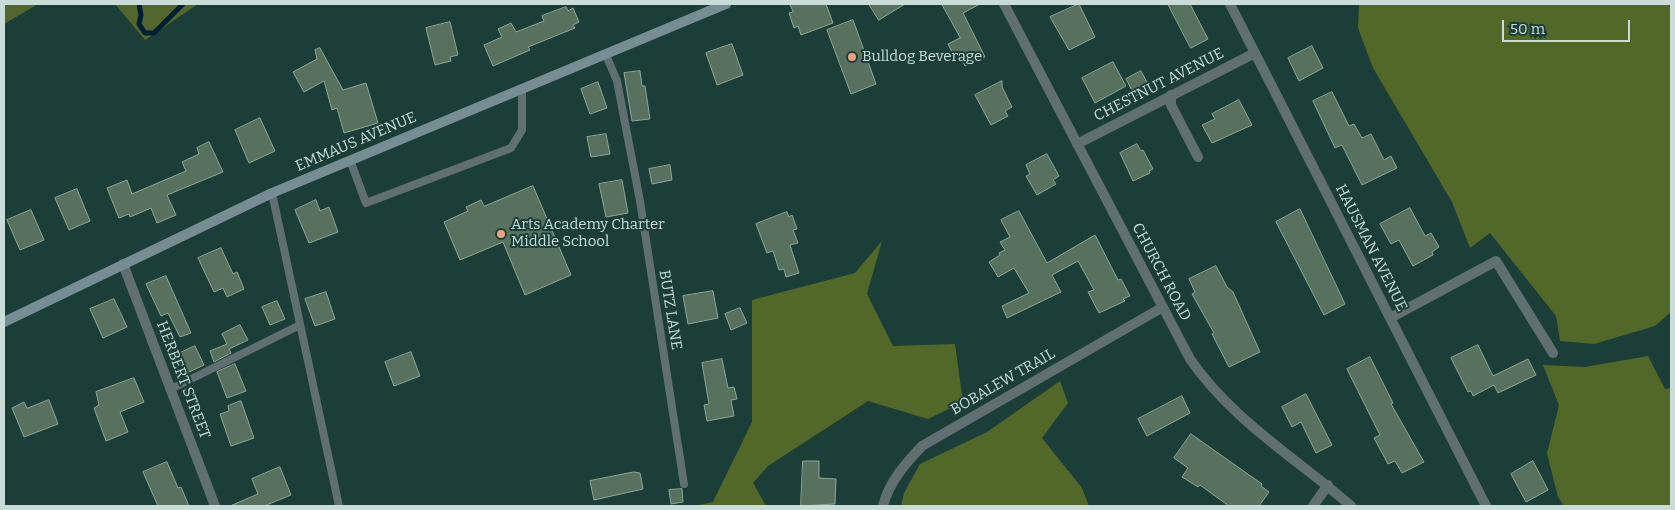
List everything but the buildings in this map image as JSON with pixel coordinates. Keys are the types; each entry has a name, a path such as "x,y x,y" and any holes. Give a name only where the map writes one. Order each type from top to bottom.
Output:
{"main road":[{"name":"EMMAUS AVENUE","path":"4,322 272,193 726,4"}],"street":[{"name":"CHURCH ROAD","path":"1004,4 1190,359 1225,403 1328,485 1351,506"},
{"name":"HAUSMAN AVENUE","path":"1230,4 1486,506"},
{"name":"CHESTNUT AVENUE","path":"1077,144 1255,53"},
{"path":"1171,96 1171,105 1198,157"},
{"path":"1390,318 1496,260 1553,353"},
{"name":"HERBERT STREET","path":"123,264 215,506"},
{"name":"BOBALEW TRAIL","path":"882,506 893,481 906,462 922,446 1163,307"},
{"path":"1313,506 1328,485"}],"lane":[{"name":"BUTZ LANE","path":"606,55 617,81 640,201 684,484"},
{"path":"350,160 366,203 511,148 522,130 522,89"},
{"path":"272,193 339,506"},
{"path":"170,389 300,325"}],"green space":[{"path":"4,4 38,4 4,24"},
{"path":"115,4 198,4 145,40"},
{"path":"1359,4 1671,4 1671,312 1655,326 1594,344 1560,341 1556,316 1490,233 1470,248 1452,202 1373,68 1358,28"},
{"path":"882,241 867,294 893,346 955,344 963,402 928,419 868,401 768,466 753,483 766,506 694,506 713,502 752,422 752,300 855,273"},
{"path":"1648,356 1665,389 1671,388 1671,506 1564,506 1558,497 1547,453 1559,405 1543,365 1585,367"},
{"path":"1060,381 1068,403 1042,438 1082,488 1089,506 901,506 904,493 920,464 987,432"}],"waterway":[{"path":"139,4 141,15 139,24 145,33 154,33 183,4"}],"place":[{"name":"Bulldog Beverage","path":"852,57"},
{"name":"Arts Academy Charter Middle School","path":"501,234"}]}
